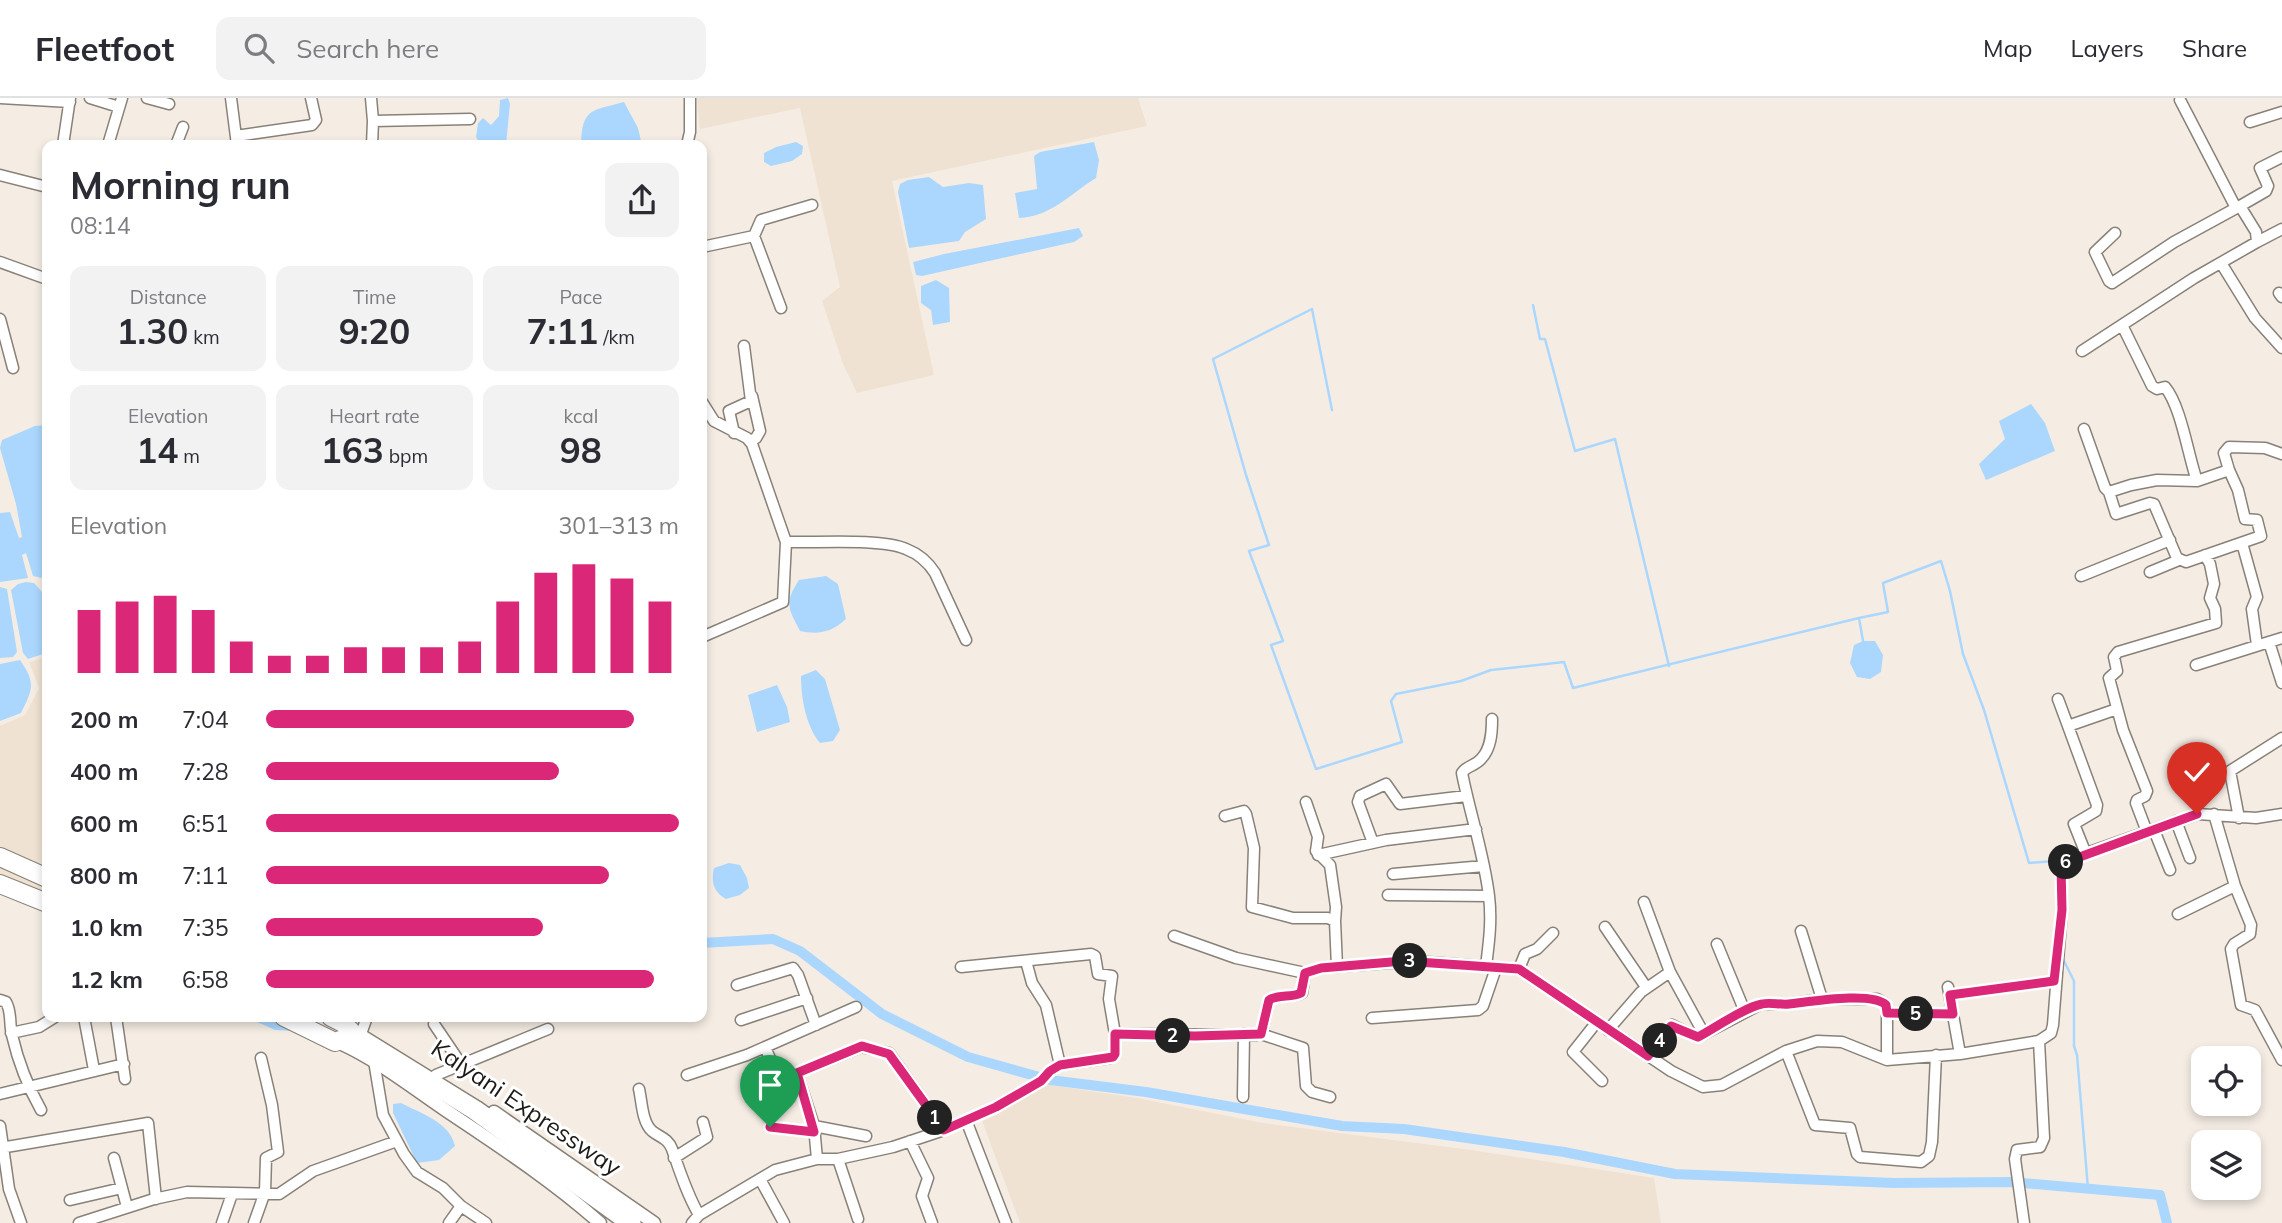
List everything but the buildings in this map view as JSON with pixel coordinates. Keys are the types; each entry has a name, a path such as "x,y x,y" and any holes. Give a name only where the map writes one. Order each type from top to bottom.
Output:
{"highway":[{"path":"0,857 42,876"},
{"path":"0,884 42,901"},
{"name":"Kalyani Expressway","path":"295,1022 335,1042"},
{"path":"335,1042 343,1039 350,1030"},
{"name":"Kalyani Expressway","path":"350,1030 470,1112 571,1186 616,1223"},
{"name":"Kalyani Expressway","path":"350,1030 475,1110 631,1223"}],"street":[{"path":"0,98 70,100 64,140"},
{"path":"90,98 120,102 109,140"},
{"path":"147,98 169,104"},
{"path":"231,98 236,140"},
{"path":"241,140 314,124 311,98"},
{"path":"371,98 372,140"},
{"path":"688,140 690,98"},
{"path":"2180,100 2238,207 2254,228 2257,242"},
{"path":"2250,122 2282,112"},
{"path":"373,121 470,119"},
{"path":"178,140 183,127"},
{"path":"2115,233 2095,252 2112,283 2174,242 2266,191 2268,186 2260,168 2282,157"},
{"path":"0,175 42,186"},
{"path":"781,308 754,236 761,220 811,205"},
{"path":"2082,351 2221,263 2282,229"},
{"path":"707,246 754,236"},
{"path":"0,262 42,277"},
{"path":"2221,263 2255,318 2282,348"},
{"path":"0,319 13,368"},
{"path":"2122,325 2152,386 2157,389 2165,387 2169,392 2197,481"},
{"path":"744,346 760,431 756,438 750,441"},
{"path":"734,433 729,411 748,404 752,396"},
{"path":"707,410 714,421 750,441 786,542 783,602 707,635"},
{"path":"2084,429 2117,514 2150,503 2154,505 2179,560"},
{"path":"2150,572 2179,560 2186,562 2260,538 2262,534 2258,520 2245,519 2224,453 2229,447 2266,448 2282,454"},
{"path":"2109,492 2157,480 2197,481 2229,470"},
{"path":"2081,576 2170,540"},
{"path":"786,542 886,544 906,549 928,563 935,573 966,640"},
{"path":"2242,543 2257,597 2252,612 2257,645"},
{"path":"2170,870 2136,803 2147,791 2123,730 2109,678 2117,671 2115,653 2216,623 2210,598 2214,584 2211,566 2204,555"},
{"path":"2196,665 2282,638"},
{"path":"2269,642 2282,683"},
{"path":"2059,699 2097,805 2096,811 2074,824 2086,854"},
{"path":"2068,726 2117,709"},
{"path":"1372,1018 1478,1010 1483,1006 1491,967 1489,896 1462,771 1481,759 1492,738 1492,719"},
{"path":"2239,818 2230,771 2282,738"},
{"path":"1373,843 1357,802 1360,796 1386,784 1400,804 1466,796"},
{"path":"1306,802 1318,837 1315,849 1330,865 1336,907 1337,967"},
{"path":"1225,816 1244,811 1246,814 1254,848 1251,901 1253,908 1293,918 1328,918 1335,921"},
{"path":"1174,936 1236,958 1305,973 1337,967 1414,961 1519,969 1648,1056 1696,1085 1712,1088 1731,1081 1786,1051 1817,1041 1842,1042 1887,1060 1960,1054 2039,1041 2051,1032 2053,1025 2054,981 2062,910 2061,866 2070,859 2197,814 2256,818 2282,814"},
{"path":"2214,814 2235,886 2252,930 2231,949 2241,1005 2255,1010 2282,1060"},
{"path":"2176,821 2190,858"},
{"path":"1318,855 1373,843 1476,829"},
{"path":"1393,874 1484,866"},
{"path":"2178,914 2235,886"},
{"path":"1388,895 1489,896"},
{"path":"1644,902 1670,972 1704,1034"},
{"path":"1605,927 1646,987"},
{"path":"1801,931 1822,999"},
{"path":"1519,969 1525,954 1537,949 1553,933"},
{"path":"1717,944 1745,1012"},
{"path":"639,1089 646,1123 653,1133 661,1135 671,1146 695,1219 775,1170 817,1159 838,1159 893,1147 944,1130 1041,1081 1055,1068 1113,1057 1115,1054 1115,1034 1109,999 1112,976 1098,974 1093,954 961,967"},
{"path":"1026,961 1032,984 1046,1005 1055,1068"},
{"path":"737,985 793,968 816,1025"},
{"path":"1608,1030 1646,987 1670,972"},
{"path":"1261,1034 1269,1000 1275,996 1295,996 1301,993 1305,973"},
{"path":"1960,1054 1949,991 2054,981"},
{"path":"741,1020 807,998"},
{"path":"1648,1056 1672,1026 1697,1037 1761,1004 1789,1004 1822,999 1877,999 1886,1005 1887,1060"},
{"path":"0,1000 9,1006 11,1033 29,1087 41,1110"},
{"path":"687,1075 765,1047 856,1007"},
{"path":"1887,1013 1953,1014"},
{"path":"11,1033 40,1027 48,1022"},
{"path":"85,1022 94,1070"},
{"path":"117,1022 125,1079"},
{"path":"1596,1023 1573,1052 1602,1081"},
{"path":"434,1024 461,1064"},
{"path":"436,1075 548,1029"},
{"name":"Kalyani Expressway","path":"350,1030 436,1075 654,1223"},
{"path":"1115,1034 1261,1034 1303,1048 1306,1086 1312,1092 1330,1097"},
{"path":"1243,1097 1244,1034"},
{"path":"2024,1223 2015,1159 2017,1150 2040,1147 2044,1138 2039,1041"},
{"name":"Kalyani Expressway","path":"335,1042 374,1061 567,1196 600,1223"},
{"path":"765,1047 779,1079 862,1046 889,1054 944,1130"},
{"path":"1786,1051 1815,1125 1850,1128 1860,1157 1922,1162 1929,1156 1932,1142 1936,1055"},
{"path":"254,1223 264,1194 266,1158 278,1152 272,1105 261,1058"},
{"path":"374,1061 383,1115 416,1172 443,1188 461,1206 486,1223"},
{"path":"0,1094 124,1064"},
{"path":"797,1073 814,1129 817,1159"},
{"path":"966,1121 1006,1223"},
{"path":"674,1158 706,1137 703,1122"},
{"path":"2,1148 148,1123 156,1199"},
{"path":"0,1126 5,1190 21,1223"},
{"path":"770,1127 814,1129 866,1136"},
{"path":"910,1140 928,1178 922,1196 932,1223"},
{"path":"79,1223 127,1207 187,1192 279,1194 313,1171 397,1141"},
{"path":"114,1158 127,1207"},
{"path":"838,1159 858,1219"},
{"path":"760,1179 784,1223"},
{"path":"70,1199 122,1188"},
{"path":"222,1223 232,1194"},
{"path":"449,1223 461,1206"}],"shaded area":[{"path":"697,98 1138,98 1147,126 892,181 934,375 857,393 843,364 822,301 840,287 800,108 700,129"},
{"path":"42,658 42,895 0,874 0,726 25,715 39,688 29,662"},
{"path":"1043,1084 1137,1098 1263,1123 1471,1150 1654,1178 1661,1223 1020,1223 981,1118"}],"water":[{"path":"508,98 510,104 506,140 478,140 478,123 483,118 491,125 499,116 500,100"},
{"path":"624,102 638,128 641,140 581,140 586,118 590,113"},
{"path":"796,142 803,146 802,154 792,161 771,166 764,162 764,153"},
{"path":"1094,142 1099,160 1096,178 1051,209 1019,218 1015,193 1037,189 1034,156 1040,152"},
{"path":"929,177 943,187 969,183 983,185 986,219 965,232 959,241 909,248 898,192 900,184"},
{"path":"1079,228 1083,236 1074,242 922,276 916,275 913,262"},
{"path":"936,280 949,288 950,322 933,325 931,310 921,303 921,286"},
{"path":"2031,404 2045,423 2055,451 1986,480 1979,464 2005,439 1999,421"},
{"path":"42,425 42,578 33,576 26,553 22,555 28,578 0,582 0,513 10,512 19,538 22,537 0,448 2,440"},
{"path":"826,576 838,584 846,619 825,631 800,631 789,606 791,594 799,580"},
{"path":"34,583 42,592 42,654 28,659 23,653 11,590 18,584"},
{"path":"0,587 7,589 17,652 13,657 0,658"},
{"path":"1863,641 1875,641 1883,655 1881,672 1870,679 1857,677 1850,663 1854,645"},
{"path":"20,660 31,681 30,692 21,713 0,721 0,664"},
{"path":"816,670 825,679 840,730 833,741 820,743 808,720 801,684 801,676"},
{"path":"777,685 787,707 790,722 757,732 748,695"},
{"path":"729,863 740,865 749,888 740,895 726,899 716,890 713,873 714,868"},
{"path":"401,1103 441,1124 455,1146 439,1160 417,1163 393,1113 393,1104"}],"waterway":[{"path":"1533,305 1540,339 1545,339 1575,451 1615,439 1669,666"},
{"path":"1332,410 1312,309 1213,359 1269,545 1249,551 1283,641 1271,645 1316,769 1402,742 1391,701 1396,694 1461,681 1491,670 1564,662 1573,688 1888,612 1883,583 1941,561 1963,654 1984,710 2029,863 2055,861 2060,865"},
{"path":"1859,618 1863,641"},
{"path":"707,943 773,939 800,951 882,1014 968,1057 1050,1080 1146,1092 1342,1126 1404,1129 1564,1152 1675,1174 1894,1183 2011,1182 2160,1195 2167,1223"},
{"path":"2063,959 2074,981 2074,1046 2077,1055 2088,1189"},
{"path":"269,1022 294,1026"}],"route":[{"path":"770,1127 814,1132 797,1073 862,1046 889,1054 944,1130 996,1107 1041,1081 1060,1065 1113,1057 1115,1034 1261,1034 1269,1000 1275,996 1299,995 1303,989 1305,973 1385,962 1414,961 1519,969 1648,1056 1671,1026 1698,1037 1765,1003 1877,999 1886,1005 1887,1013 1953,1014 1950,995 2054,981 2062,910 2061,866 2070,859 2197,814"}]}
